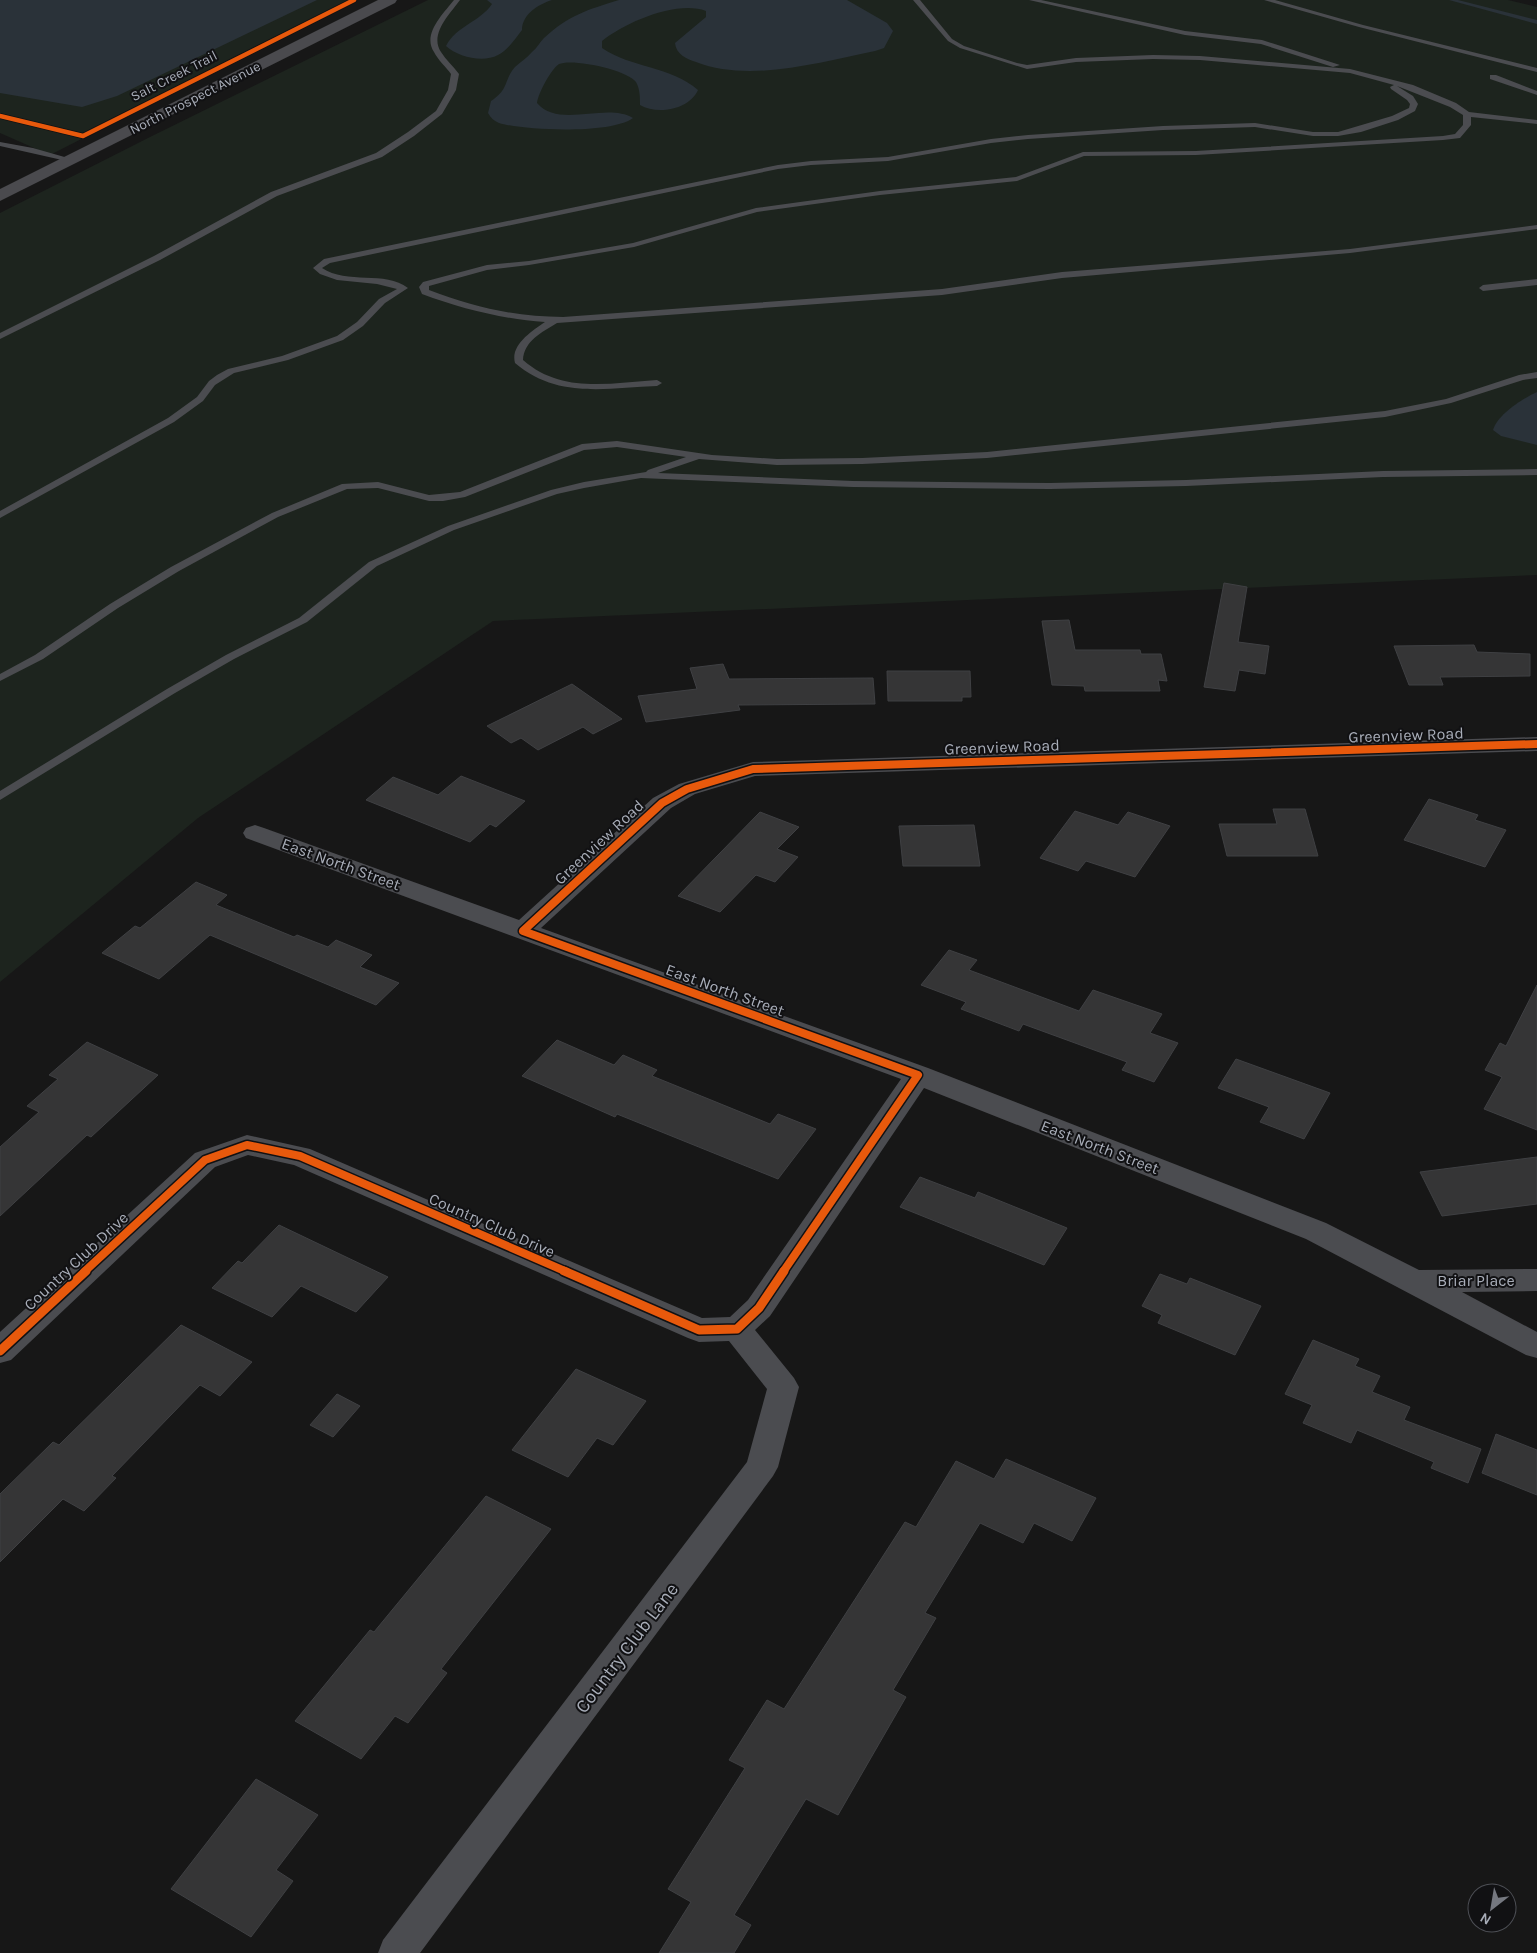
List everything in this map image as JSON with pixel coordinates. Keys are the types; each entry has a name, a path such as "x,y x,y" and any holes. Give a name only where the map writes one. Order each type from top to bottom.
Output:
{"main road":[{"name":"North Prospect Avenue","path":"0,196 390,0"}],"street":[{"name":"Greenview Road","path":"523,931 662,803 687,789 753,769 1537,744"},
{"name":"East North Street","path":"255,833 918,1075 1316,1231 1537,1346"},
{"path":"738,1329 758,1308 918,1075"},
{"name":"Country Club Drive","path":"0,1351 205,1160 247,1145 300,1156 699,1330 738,1329"},
{"name":"Briar Place","path":"1415,1281 1537,1280"},
{"name":"Country Club Lane","path":"397,1953 762,1467 783,1387 738,1329"}],"lane":[{"path":"0,336 157,258 274,194 379,155 412,134 439,112 452,90 455,74 437,52 434,45 435,33 457,0"},
{"path":"916,0 933,17 950,40 962,47 1016,65 1039,66 1076,60 1115,58 1200,58 1328,69 1367,76 1418,90 1467,114 1537,122"},
{"path":"1032,0 1185,32 1262,42 1383,81 1404,93 1414,104 1412,109 1395,118 1358,130 1338,134 1313,134 1255,125 1163,128 1028,137 991,141 888,159 778,166 327,261 317,268 322,272 345,279 373,281 404,288 423,287 434,281 487,268 529,263 634,244 756,210 880,193 1017,179 1083,154 1196,153 1443,138 1457,136 1467,125 1467,114"},
{"path":"1267,0 1361,26 1537,70"},
{"path":"1493,77 1537,93"},
{"path":"0,144 71,160"},
{"path":"423,287 425,292 497,314 538,321 942,292 1062,275 1350,251 1537,227"},
{"path":"1483,288 1537,282"},
{"path":"0,515 171,420 200,400 212,383 220,377 231,371 285,358 340,338 360,324 382,301 404,288"},
{"path":"554,320 530,337 518,354 518,361 532,374 543,380 566,385 657,383"},
{"path":"0,678 39,657 114,606 175,568 275,515 346,486 378,485 428,498 462,495 505,476 582,447 593,445 617,444 698,456 777,462 862,461 987,455 1073,448 1407,411 1537,375"},
{"path":"0,796 171,690 230,657 303,620 338,594 351,580 386,558 452,528 554,492 642,475 698,456"},
{"path":"642,475 825,483 1050,486 1186,484 1383,474 1537,472"}],"shaded area":[{"path":"0,0 354,0 50,155 0,133"},
{"path":"0,0 317,0 117,96 82,107 0,93"},
{"path":"428,0 1508,0 1537,7 1537,575 493,621 198,818 0,982 0,213"},
{"path":"487,0 552,0 532,10 525,19 522,30 508,47 498,55 485,59 471,58 457,53 446,46 450,39 487,10 492,4"},
{"path":"619,0 847,0 887,23 893,31 884,48 875,51 785,69 739,71 717,68 692,61 682,56 677,50 675,43 706,17 706,11 694,8 681,8 667,11 638,20 624,27 602,41 602,48 625,60 663,71 687,82 698,90 688,102 672,109 655,110 647,108 640,105 640,96 636,82 622,73 599,66 566,63 559,64 552,71 542,88 537,103 546,110 557,114 610,113 622,114 633,118 607,127 568,130 512,126 499,123 491,118 488,113 491,101 504,88 515,67 544,38 553,30 579,14"},
{"path":"1537,392 1537,445 1501,436 1493,430 1505,413"}],"building":[{"path":"1224,583 1247,587 1238,642 1269,646 1265,674 1239,670 1235,691 1204,687"},
{"path":"1069,620 1075,650 1140,650 1141,654 1161,654 1167,681 1158,680 1160,691 1085,691 1084,686 1052,685 1042,621"},
{"path":"1474,645 1477,652 1530,654 1530,676 1440,677 1443,685 1409,685 1394,646"},
{"path":"723,664 729,679 873,678 875,704 738,705 740,710 646,722 638,696 697,689 690,668"},
{"path":"887,671 970,671 971,697 962,697 962,701 888,701"},
{"path":"572,684 622,719 593,734 583,727 538,750 521,738 511,743 487,726"},
{"path":"461,776 525,801 496,827 490,824 470,842 366,800 393,777 438,795"},
{"path":"1429,799 1478,815 1475,820 1506,830 1485,867 1404,840"},
{"path":"1273,809 1305,809 1318,856 1227,856 1219,824 1277,824"},
{"path":"1075,811 1118,825 1128,812 1170,826 1135,877 1086,861 1078,871 1040,858"},
{"path":"760,812 799,827 777,849 798,857 775,882 756,875 720,912 678,896"},
{"path":"974,825 980,866 903,866 899,826"},
{"path":"196,882 227,895 216,905 294,937 297,935 328,947 336,940 372,955 360,967 399,983 376,1005 210,935 159,979 102,953 135,926 140,928"},
{"path":"949,950 977,960 969,970 1079,1011 1093,990 1162,1014 1150,1033 1178,1043 1154,1082 1122,1070 1127,1062 1023,1024 1019,1031 961,1009 966,1002 921,985"},
{"path":"1537,985 1537,1130 1484,1109 1502,1077 1485,1070 1500,1043 1506,1046"},
{"path":"557,1040 614,1065 623,1055 657,1070 652,1076 770,1124 778,1114 816,1129 778,1179 617,1114 615,1117 522,1076"},
{"path":"87,1042 158,1075 91,1137 87,1135 0,1216 0,1147 39,1112 27,1106 58,1079 49,1075"},
{"path":"1236,1059 1330,1093 1304,1139 1260,1122 1269,1107 1218,1088"},
{"path":"1537,1157 1537,1204 1442,1216 1420,1172"},
{"path":"920,1177 975,1198 978,1192 1067,1228 1044,1265 900,1207"},
{"path":"279,1225 388,1277 356,1312 301,1286 272,1317 212,1288 238,1261 242,1263"},
{"path":"1160,1274 1187,1284 1190,1278 1261,1306 1235,1355 1158,1323 1162,1315 1142,1306"},
{"path":"181,1325 252,1362 220,1396 200,1385 112,1476 116,1478 84,1511 63,1499 0,1562 0,1494 53,1442 59,1445"},
{"path":"1313,1340 1359,1359 1355,1366 1380,1376 1372,1392 1410,1407 1404,1420 1481,1449 1468,1483 1431,1468 1434,1462 1357,1430 1351,1443 1303,1423 1312,1405 1285,1394"},
{"path":"576,1369 646,1401 613,1445 597,1438 568,1477 512,1450"},
{"path":"337,1394 360,1406 333,1437 310,1425"},
{"path":"1496,1434 1537,1450 1537,1495 1482,1473"},
{"path":"1006,1459 1096,1498 1072,1541 1034,1523 1023,1543 980,1523 925,1613 936,1618 893,1690 906,1697 838,1815 806,1799 734,1915 751,1925 734,1953 659,1953 691,1902 668,1889 745,1768 729,1760 767,1700 784,1709 905,1522 916,1527 956,1461 994,1479"},
{"path":"486,1496 551,1529 441,1669 447,1673 408,1723 395,1716 361,1759 295,1721 370,1630 374,1632"},
{"path":"256,1779 318,1815 276,1870 293,1881 251,1937 171,1889"}],"waterway":[{"path":"1452,0 1537,22"}],"cycle path":[{"name":"Salt Creek Trail","path":"0,116 83,136 354,0"},
{"path":"0,1351 205,1160 247,1145 300,1156 699,1330 737,1329 759,1308 918,1075 523,931 662,803 687,789 753,769 1537,744"}]}
